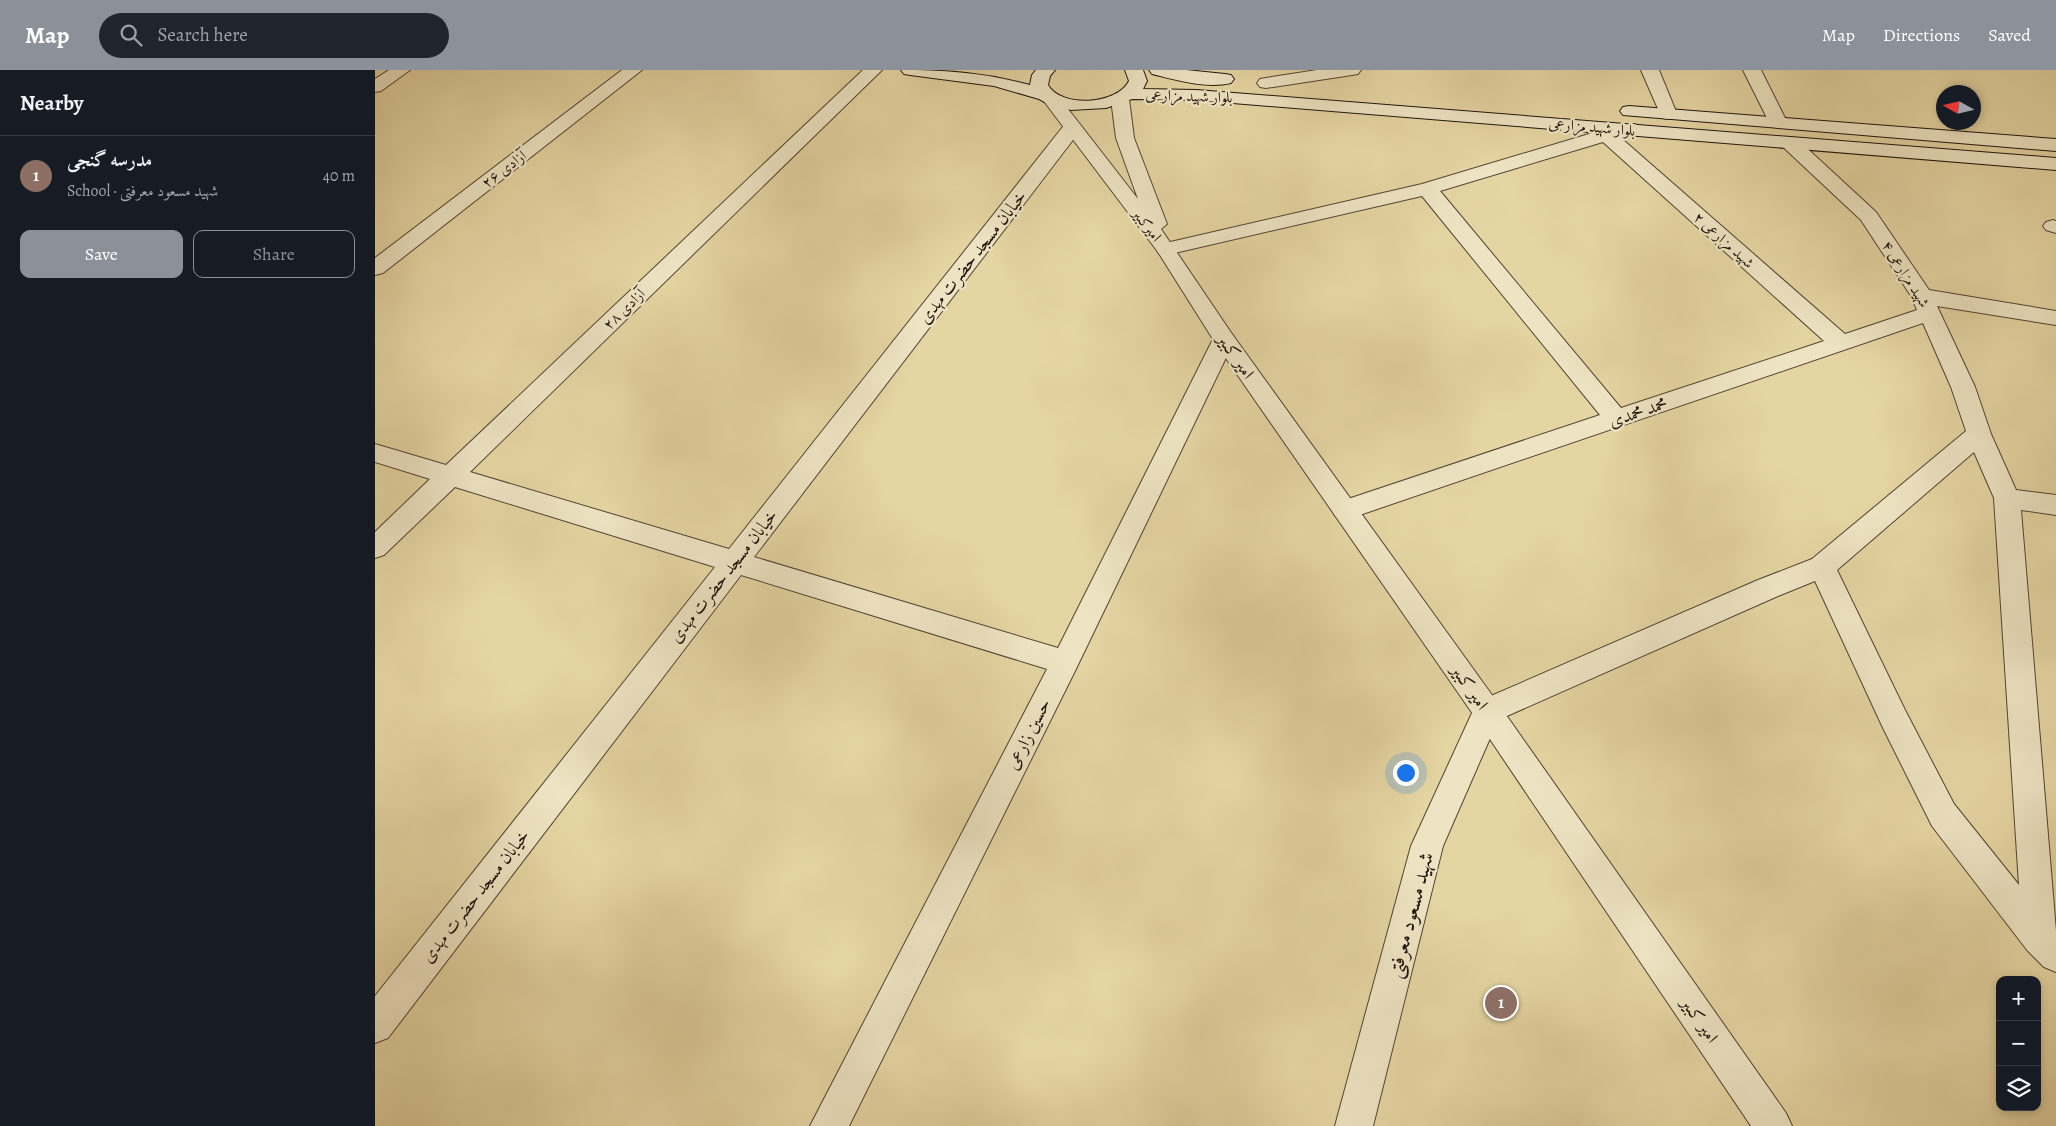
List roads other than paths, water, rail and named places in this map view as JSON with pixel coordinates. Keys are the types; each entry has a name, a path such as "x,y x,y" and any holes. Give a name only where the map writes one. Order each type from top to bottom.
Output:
{"street":[{"path":"375,86 401,70"},
{"name":"آزادی ۲۶","path":"375,268 633,70"},
{"name":"آزادی ۲۸","path":"375,548 873,70"},
{"name":"بلوار شهید مزارعی","path":"910,70 995,81 1078,106 1100,105 1124,97 1196,95 2056,164"},
{"path":"1046,70 1041,75 1039,85 1048,97"},
{"path":"1124,97 1136,84 1137,74 1134,70"},
{"name":"بلوار شهید مزارعی","path":"1158,70 1201,78 1344,89"},
{"path":"1266,82 1351,70"},
{"path":"1650,70 1668,114"},
{"path":"1752,70 1778,122"},
{"name":"امیرکبیر","path":"1048,97 1166,248"},
{"name":"امیرکبیر","path":"1124,97 1125,138 1166,248"},
{"name":"بلوار شهید مزارعی","path":"1609,109 2056,145"},
{"name":"خیابان مسجد حضرت مهدی","path":"375,1024 1072,128"},
{"path":"1166,248 1427,189 1606,135 1634,130"},
{"name":"شهید مزارعی ۲","path":"1606,135 1842,344"},
{"name":"شهید مزارعی ۴","path":"1790,143 1869,216 1926,304 1963,387 1979,434 2007,498 2048,946"},
{"path":"1427,189 1617,419"},
{"name":"امیر کبیر","path":"1166,248 1224,339 1487,711 1773,1126"},
{"path":"1926,304 2056,318"},
{"name":"محمد محمدی","path":"1345,510 1842,344 1926,304"},
{"name":"حسین زارعی","path":"829,1126 1065,662 1224,339"},
{"path":"1487,711 1768,588 1822,567 1979,434"},
{"path":"375,453 1065,662"},
{"path":"2007,498 2056,505"},
{"path":"1822,567 1894,719 1943,815 2048,946"},
{"name":"شهید مسعود معرفتی","path":"1354,1126 1427,846 1487,711"}],"place":[{"name":"مدرسه گنجی","path":"1501,1003"}]}
